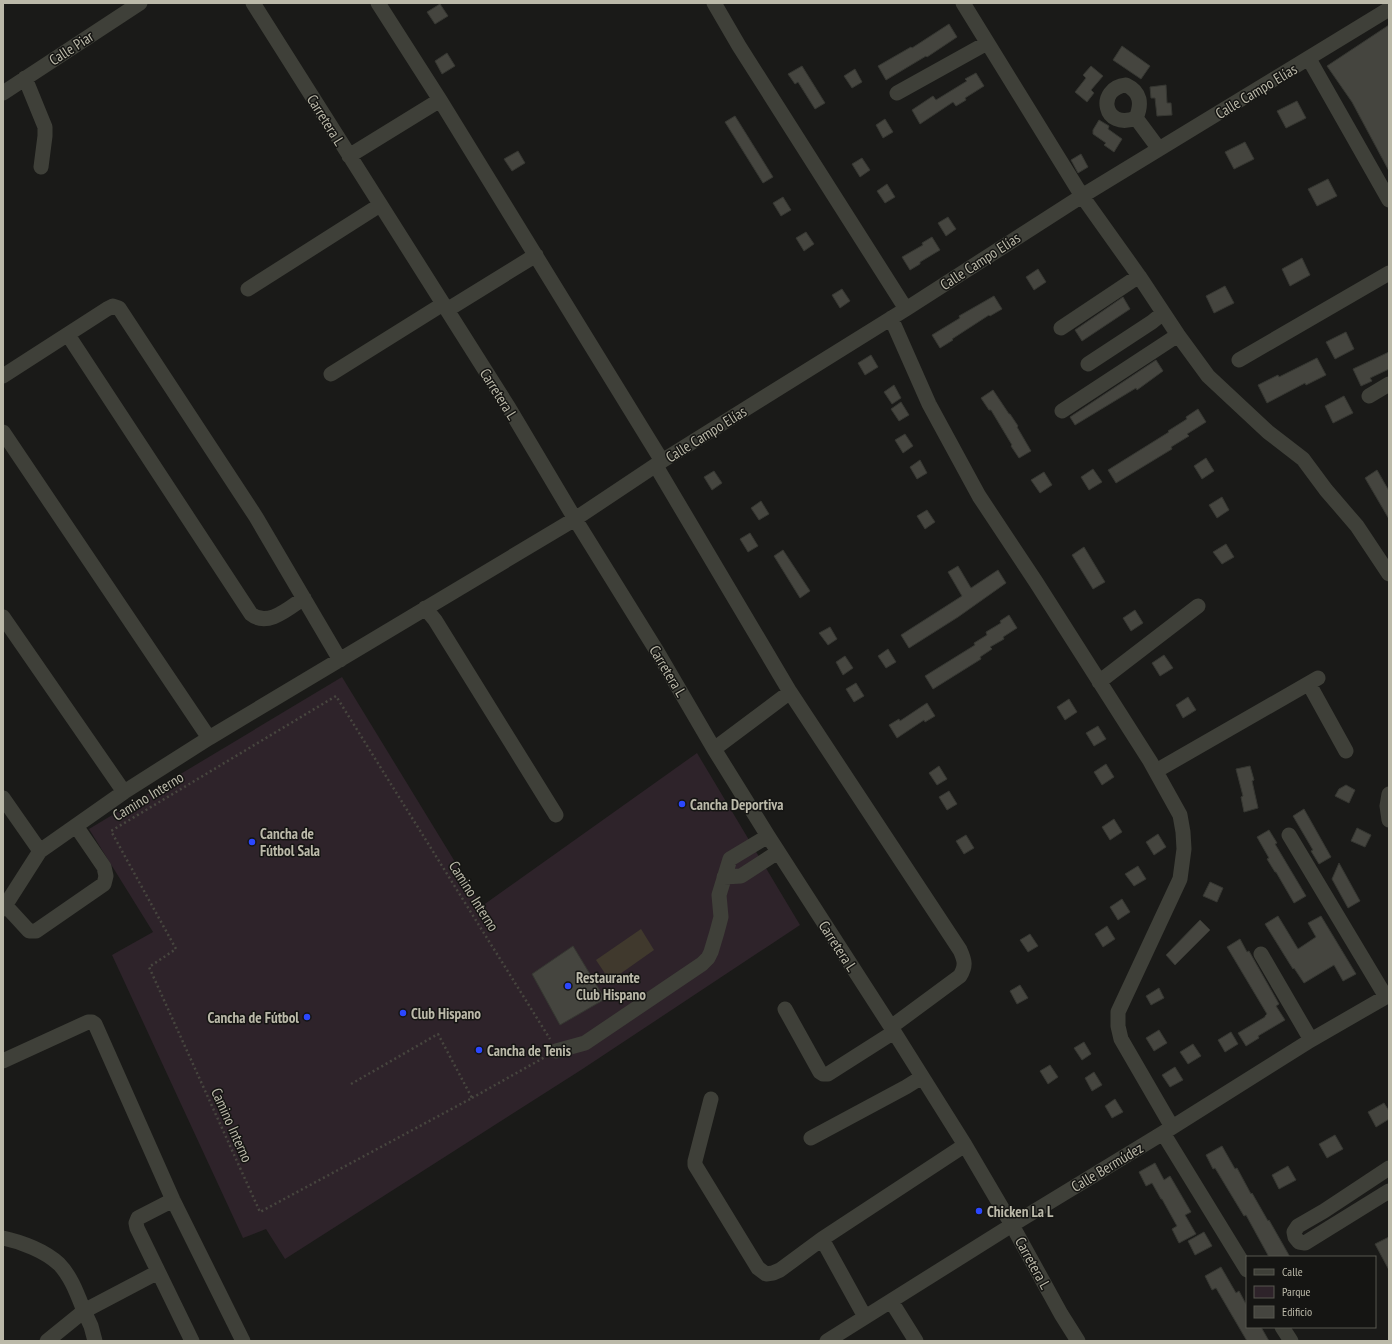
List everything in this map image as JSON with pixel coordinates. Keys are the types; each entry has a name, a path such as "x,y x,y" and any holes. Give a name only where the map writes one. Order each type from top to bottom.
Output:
{"street":[{"name":"Calle Piar","path":"3,93 140,3"},
{"name":"Carretera L","path":"252,3 508,408 768,836 965,1144 1061,1314 1078,1341"},
{"path":"378,3 536,255 659,464 790,692 960,950 964,959 964,970 960,976 893,1030 828,1074 823,1074 820,1072 785,1009"},
{"path":"714,3 739,46 906,309"},
{"path":"963,3 1082,196 1208,376 1268,432 1303,459 1326,490 1357,526 1389,574"},
{"name":"Calle Campo Elías","path":"4,908 40,851 54,839 76,826 124,792 209,738 575,519 659,464 906,309 1082,196 1389,9"},
{"path":"897,94 988,43"},
{"path":"1309,58 1389,200"},
{"path":"25,78 45,127 41,167"},
{"path":"349,156 440,100"},
{"path":"1136,118 1159,149"},
{"path":"248,288 380,205"},
{"path":"331,374 536,255"},
{"path":"1239,360 1389,273"},
{"path":"1061,328 1138,276"},
{"path":"3,376 107,309 113,306 119,308 256,517 340,660"},
{"path":"1088,364 1152,322 1163,313"},
{"path":"891,318 929,404 979,496 1033,576 1156,771 1180,815 1184,849 1180,879 1118,1012 1118,1026 1121,1039 1168,1130 1246,1268"},
{"path":"68,335 251,614 261,620 267,619 280,614 304,598"},
{"path":"1062,411 1178,335"},
{"path":"1369,396 1389,384"},
{"path":"3,432 209,738"},
{"path":"1099,682 1198,606"},
{"path":"425,608 435,620 556,815"},
{"path":"3,617 124,792"},
{"path":"1156,771 1313,681 1346,751"},
{"path":"714,749 790,692"},
{"path":"1389,794 1386,806 1389,820"},
{"path":"3,798 40,851"},
{"path":"4,908 29,931 36,931 104,884 106,876 104,867 76,826"},
{"path":"1289,835 1388,996"},
{"path":"556,1051 585,1043 702,964 708,958 721,917 719,895 730,859 768,836"},
{"path":"724,877 741,876 778,852"},
{"path":"1261,954 1311,1040"},
{"name":"Calle Bermúdez","path":"827,1341 1311,1040 1388,996"},
{"path":"3,1061 88,1022 95,1024 173,1200 243,1341"},
{"path":"811,1138 922,1077"},
{"path":"711,1099 694,1161 695,1165 758,1268 766,1274 780,1270 822,1239 965,1144"},
{"path":"1389,1168 1324,1211 1298,1226 1294,1232 1295,1237 1299,1242 1305,1242 1389,1191"},
{"path":"173,1200 138,1218 136,1223 137,1228 192,1341"},
{"path":"1324,1211 1334,1225"},
{"path":"3,1238 20,1243 38,1251 60,1265 75,1287 91,1326 94,1341"},
{"path":"822,1239 865,1317"},
{"path":"47,1341 84,1311 158,1272"},
{"path":"891,1300 916,1341"},
{"path":"1283,1328 1291,1341"}],"path":[{"name":"Camino Interno","path":"336,696 556,1051 472,1098 260,1212 148,967 176,949 111,831 336,696"},
{"path":"351,1084 438,1034 472,1098"}],"green space":[{"name":"Club Hispano","path":"342,677 482,906 697,753 800,925 581,1070 285,1259 266,1229 243,1238 112,955 153,932 89,829"}],"shaded area":[{"path":"641,929 654,950 610,981 596,960"}],"building":[{"path":"440,4 448,16 435,24 427,12"},
{"path":"949,24 957,37 927,57 926,56 886,80 878,66 911,47 912,48"},
{"path":"1389,25 1389,171 1352,102 1327,66"},
{"path":"1122,46 1150,66 1141,79 1113,60"},
{"path":"447,53 455,66 442,74 435,61"},
{"path":"802,66 825,103 815,109 798,82 795,84 788,74"},
{"path":"1091,66 1103,76 1091,90 1094,93 1087,102 1075,92 1086,78 1083,75"},
{"path":"855,69 862,82 852,88 844,76"},
{"path":"976,73 984,86 965,98 966,100 956,106 953,102 920,124 912,110 933,96 936,100 967,81 965,79"},
{"path":"1166,85 1167,103 1171,103 1172,115 1157,116 1155,98 1151,98 1150,87"},
{"path":"1297,101 1306,118 1286,128 1277,111"},
{"path":"735,116 773,177 763,183 725,122"},
{"path":"885,119 893,132 883,138 876,125"},
{"path":"1099,120 1109,126 1108,129 1122,139 1114,152 1104,145 1106,143 1093,134 1093,130"},
{"path":"1245,142 1254,159 1234,169 1225,152"},
{"path":"518,151 525,163 512,171 504,159"},
{"path":"1081,154 1088,167 1078,173 1071,160"},
{"path":"862,158 870,170 860,177 852,164"},
{"path":"1328,179 1337,196 1317,206 1308,189"},
{"path":"887,184 895,197 885,203 877,191"},
{"path":"783,197 791,210 781,216 773,203"},
{"path":"948,217 956,229 946,236 938,223"},
{"path":"806,232 814,244 804,251 796,238"},
{"path":"932,237 940,250 910,270 902,257 923,245 922,243"},
{"path":"1302,258 1310,275 1290,286 1282,269"},
{"path":"1038,269 1046,282 1034,290 1026,277"},
{"path":"1225,286 1234,303 1214,313 1206,296"},
{"path":"842,289 850,301 840,308 832,295"},
{"path":"994,296 1002,309 990,316 989,315 940,348 932,335 960,318 959,316"},
{"path":"1123,297 1130,309 1082,341 1075,330"},
{"path":"1346,332 1354,349 1335,359 1326,342"},
{"path":"1389,352 1389,369 1370,378 1372,381 1361,386 1353,369"},
{"path":"871,355 878,367 865,375 858,363"},
{"path":"1317,358 1326,375 1306,385 1305,383 1267,403 1258,385 1278,375 1279,377"},
{"path":"1156,360 1163,371 1137,390 1136,388 1075,425 1070,417"},
{"path":"894,385 901,398 892,404 884,392"},
{"path":"993,390 1018,426 1017,427 1031,451 1019,458 991,410 989,410 981,398"},
{"path":"1344,396 1353,413 1333,423 1325,406"},
{"path":"901,402 909,415 899,421 891,409"},
{"path":"1198,409 1206,422 1187,434 1189,436 1171,447 1172,449 1116,483 1108,470 1169,432 1168,431 1187,419 1186,417"},
{"path":"905,434 913,446 903,453 895,440"},
{"path":"1206,458 1214,471 1202,479 1194,466"},
{"path":"920,460 927,473 917,479 910,467"},
{"path":"1093,469 1102,482 1089,490 1081,477"},
{"path":"1377,470 1389,491 1389,519 1365,478"},
{"path":"714,471 722,483 712,490 704,477"},
{"path":"1044,472 1052,485 1040,493 1031,480"},
{"path":"1222,497 1229,510 1217,518 1209,505"},
{"path":"761,501 769,514 759,520 751,508"},
{"path":"927,510 935,522 925,529 917,516"},
{"path":"750,533 758,546 748,552 740,539"},
{"path":"1226,544 1234,557 1222,564 1213,552"},
{"path":"1084,547 1105,582 1093,589 1072,555"},
{"path":"783,550 810,591 800,598 774,556"},
{"path":"958,566 971,588 998,570 1006,583 958,617 909,648 901,635 962,596 948,572"},
{"path":"1135,610 1143,623 1131,631 1123,618"},
{"path":"1009,615 1017,628 1003,637 1004,639 990,647 992,649 980,657 981,659 933,689 925,676 975,645 974,643 987,635 986,632 1001,623 1000,621"},
{"path":"830,627 837,639 828,645 819,633"},
{"path":"888,649 896,662 886,668 878,656"},
{"path":"1164,655 1173,668 1160,676 1152,663"},
{"path":"845,656 853,668 843,675 836,662"},
{"path":"856,683 864,696 854,702 846,689"},
{"path":"1188,697 1196,710 1183,718 1176,705"},
{"path":"1069,699 1077,712 1065,720 1057,707"},
{"path":"927,703 935,716 925,722 924,720 897,738 889,725 899,719 900,721"},
{"path":"1098,726 1106,739 1094,746 1086,733"},
{"path":"1106,764 1114,777 1102,785 1094,772"},
{"path":"939,766 947,779 937,785 929,773"},
{"path":"1250,766 1254,780 1252,781 1258,808 1244,812 1241,797 1243,796 1236,769"},
{"path":"1346,785 1355,790 1349,803 1335,796 1339,789"},
{"path":"949,791 957,804 947,810 939,797"},
{"path":"1304,809 1331,857 1319,864 1311,851 1313,850 1293,816"},
{"path":"1114,819 1122,832 1110,840 1102,827"},
{"path":"1357,828 1371,835 1365,847 1351,841"},
{"path":"1269,830 1277,843 1275,844 1306,896 1294,903 1267,859 1269,858 1257,837"},
{"path":"1158,834 1166,847 1154,855 1146,842"},
{"path":"966,835 974,848 964,854 956,841"},
{"path":"1339,863 1360,901 1348,908 1332,879"},
{"path":"1138,866 1146,879 1134,886 1125,874"},
{"path":"1210,882 1223,888 1217,902 1203,896"},
{"path":"1122,899 1130,912 1118,920 1110,907"},
{"path":"1278,916 1298,949 1316,937 1308,923 1321,916 1356,974 1343,981 1334,965 1304,983 1294,968 1293,969 1265,924"},
{"path":"1200,920 1210,930 1175,965 1166,955"},
{"path":"1107,926 1115,939 1103,947 1095,934"},
{"path":"1030,934 1038,946 1028,952 1020,940"},
{"path":"1240,939 1247,952 1249,951 1279,1004 1276,1006 1285,1020 1258,1036 1259,1038 1246,1046 1238,1033 1265,1017 1267,1014 1227,947"},
{"name":"Restaurante Club Hispano","path":"573,946 605,999 560,1025 532,974"},
{"path":"1020,985 1028,998 1017,1004 1010,991"},
{"path":"1159,988 1164,998 1151,1005 1146,996"},
{"path":"1159,1030 1167,1043 1154,1051 1146,1038"},
{"path":"1231,1032 1238,1044 1225,1052 1218,1040"},
{"path":"1084,1042 1091,1054 1082,1060 1074,1048"},
{"path":"1193,1044 1201,1056 1188,1064 1180,1052"},
{"path":"1050,1065 1058,1077 1048,1084 1040,1071"},
{"path":"1175,1067 1183,1080 1170,1087 1162,1075"},
{"path":"1094,1072 1102,1085 1092,1091 1085,1078"},
{"path":"1115,1099 1123,1112 1112,1118 1105,1106"},
{"path":"1384,1103 1389,1111 1389,1119 1376,1127 1368,1112"},
{"path":"1335,1135 1343,1149 1327,1158 1319,1144"},
{"path":"1222,1146 1235,1169 1237,1168 1268,1221 1269,1220 1289,1256 1268,1256 1246,1215 1244,1216 1215,1168 1213,1169 1206,1155"},
{"path":"1155,1163 1164,1180 1170,1176 1191,1212 1185,1215 1196,1234 1179,1243 1172,1229 1177,1226 1162,1199 1152,1183 1146,1186 1139,1172"},
{"path":"1288,1166 1296,1180 1279,1189 1272,1175"},
{"path":"1204,1232 1212,1246 1195,1255 1188,1241"},
{"path":"1389,1237 1389,1270 1375,1244"},
{"path":"1221,1267 1236,1293 1239,1291 1246,1304 1246,1328 1262,1328 1269,1341 1247,1341 1216,1288 1212,1290 1205,1276"}],"place":[{"name":"Cancha Deportiva","path":"682,804"},
{"name":"Cancha de Fútbol Sala","path":"252,842"},
{"name":"Restaurante Club Hispano","path":"568,986"},
{"name":"Club Hispano","path":"403,1013"},
{"name":"Cancha de Fútbol","path":"307,1017"},
{"name":"Cancha de Tenis","path":"479,1050"},
{"name":"Chicken La L","path":"979,1211"}]}
